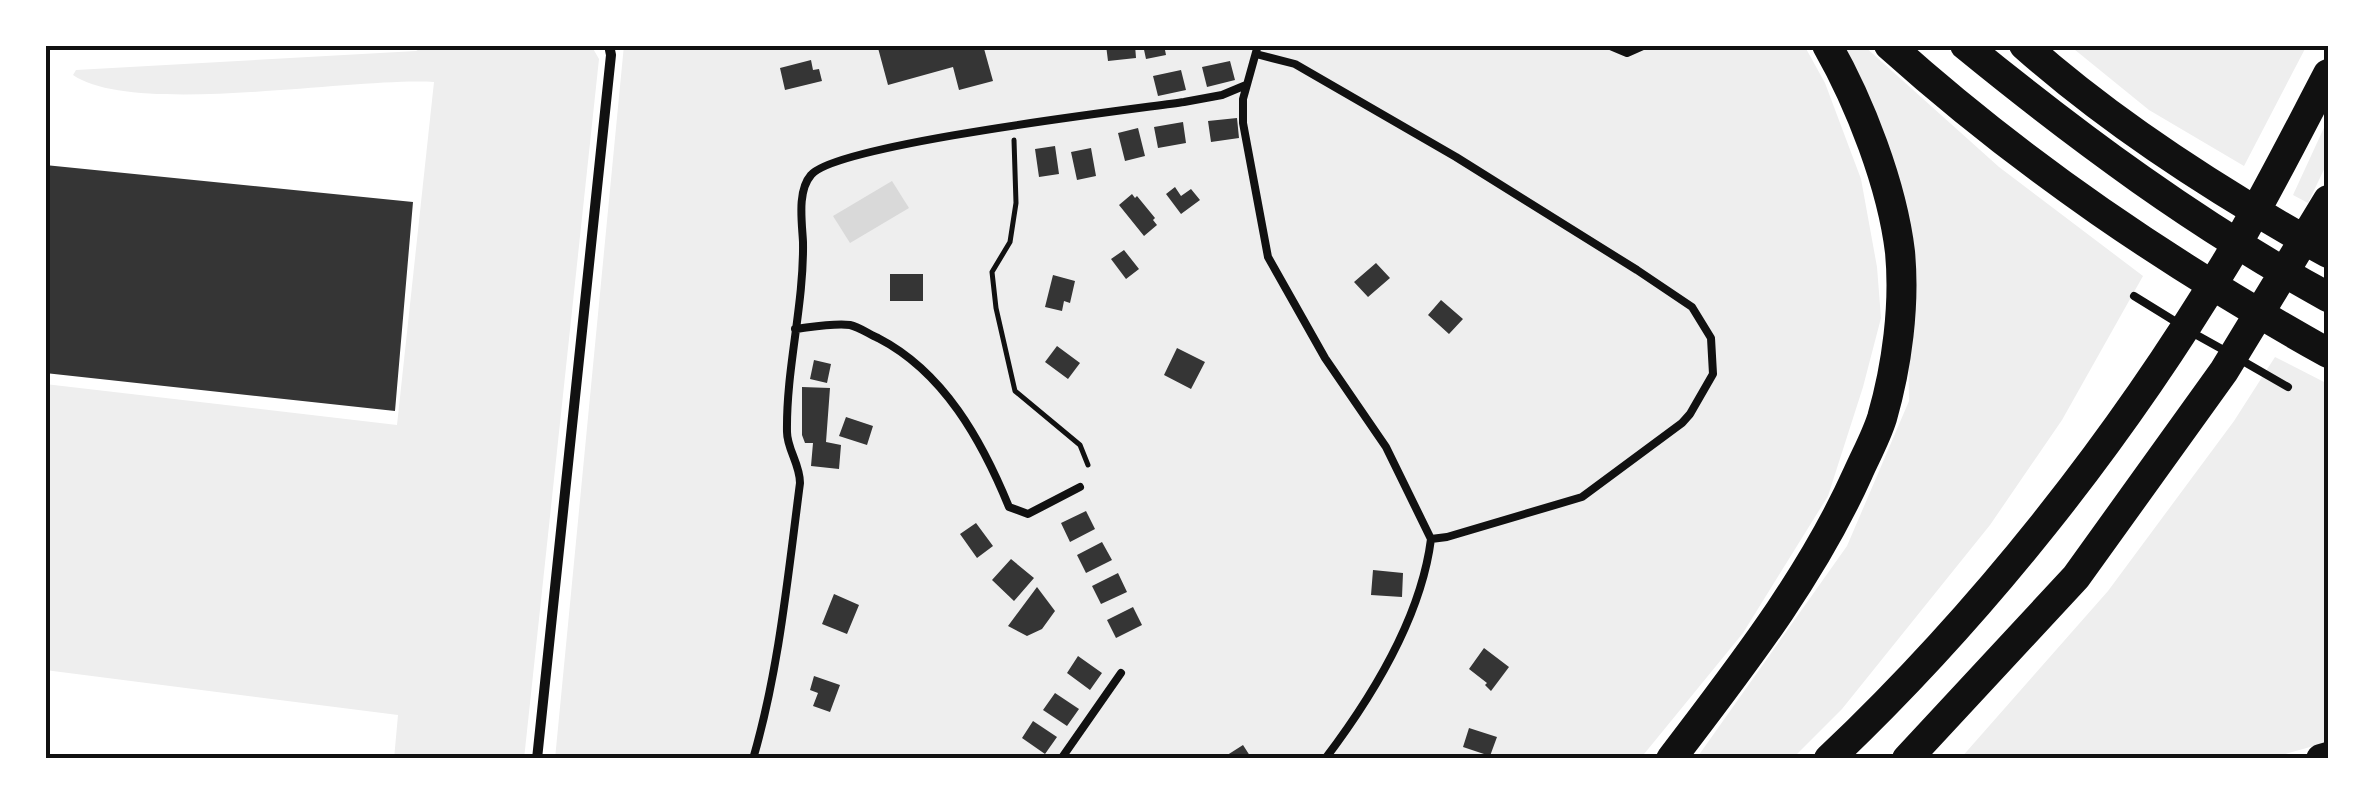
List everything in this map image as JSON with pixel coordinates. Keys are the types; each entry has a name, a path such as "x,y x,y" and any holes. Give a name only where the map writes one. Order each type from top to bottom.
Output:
{"highway":[{"path":"1672,759 1766,635 1841,511 1882,420 1896,355 1900,251 1883,176 1842,71 1827,45"},
{"path":"1889,45 2012,150 2122,229 2328,353"},
{"path":"1966,45 2155,192 2328,297"},
{"path":"2028,48 2182,164 2328,253"},
{"path":"1829,759 1968,614 2082,474 2176,343 2217,277 2328,74"},
{"path":"2230,360 2328,200"},
{"path":"1907,759 2076,577 2230,360 2328,240"}],"street":[{"path":"536,759 609,45"}],"lane":[{"path":"1608,45 1627,53 1645,45"},
{"path":"1325,759 1363,707 1407,626 1431,539 1386,446 1325,358 1268,257 1243,123 1246,84 1257,50 1295,64 1545,212 1692,307 1712,338 1712,374 1690,414 1582,498 1431,539"},
{"path":"752,759 767,707 800,482 800,467 787,438 789,365 803,278 802,219 808,177 818,168 841,159 885,147 1222,95 1246,84"},
{"path":"2134,296 2288,388"},
{"path":"795,329 853,325 909,358 959,409 994,469 1010,508 1028,514 1080,487"},
{"path":"1061,759 1122,672"}],"path":[{"path":"1014,127 1016,203 1010,242 992,272 996,308 1015,391 1080,445 1088,465"}],"shaded area":[{"path":"427,45 591,45 599,59 524,759 394,759 398,715 45,670 45,384 397,425 434,82 144,93 103,87 73,75 76,70 416,51"},
{"path":"624,45 1804,45 1825,83 1861,179 1877,267 1881,318 1828,496 1743,633 1640,759 555,759"},
{"path":"1836,45 1863,45 1999,167 2143,276 2062,420 1990,525 1842,709 1792,759 1696,759 1847,546 1909,401 1907,258"},
{"path":"2069,45 2307,45 2244,166 2149,110"},
{"path":"2328,119 2328,161 2308,203 2293,195"},
{"path":"892,181 909,208 850,243 833,216"},
{"path":"2275,357 2328,384 2328,742 2267,759 1960,759 2108,591 2234,421"}],"building":[{"path":"983,45 993,81 959,90 953,67 888,85 878,48"},
{"path":"1106,45 1135,45 1136,58 1108,61"},
{"path":"1143,45 1164,45 1166,55 1146,59"},
{"path":"811,60 822,81 785,90 780,68"},
{"path":"1230,61 1235,80 1207,87 1202,67"},
{"path":"1181,70 1186,90 1158,96 1153,76"},
{"path":"1237,118 1239,138 1211,142 1208,121"},
{"path":"1183,122 1186,143 1158,148 1154,127"},
{"path":"1138,128 1145,156 1125,161 1118,133"},
{"path":"1055,146 1059,174 1039,177 1035,149"},
{"path":"1091,148 1096,176 1077,180 1071,152"},
{"path":"45,165 413,202 395,411 45,373"},
{"path":"1175,187 1181,196 1191,189 1200,200 1181,214 1166,194"},
{"path":"1132,194 1157,225 1144,236 1119,205"},
{"path":"1124,250 1139,269 1126,279 1111,259"},
{"path":"1376,263 1390,278 1368,297 1354,282"},
{"path":"890,274 923,274 923,301 890,301"},
{"path":"1053,275 1075,281 1070,303 1064,301 1062,311 1045,307"},
{"path":"1441,300 1463,319 1449,334 1428,315"},
{"path":"1057,346 1080,363 1068,379 1045,362"},
{"path":"1177,348 1205,362 1191,389 1164,375"},
{"path":"814,360 831,364 827,383 810,379"},
{"path":"802,387 830,388 826,442 841,445 839,469 811,466 813,443 805,443 802,435"},
{"path":"846,417 873,426 867,445 839,436"},
{"path":"1086,511 1095,529 1070,542 1061,523"},
{"path":"976,523 993,546 977,558 960,534"},
{"path":"1102,542 1112,560 1086,573 1077,555"},
{"path":"1011,559 1034,578 1014,601 992,580"},
{"path":"1373,570 1403,573 1402,597 1371,595"},
{"path":"1118,573 1127,592 1101,604 1092,586"},
{"path":"1037,587 1055,611 1042,629 1027,636 1008,626"},
{"path":"834,594 859,605 847,634 822,624"},
{"path":"1133,607 1142,625 1116,638 1107,620"},
{"path":"1484,648 1509,667 1491,691 1469,669"},
{"path":"1078,656 1102,673 1090,690 1067,673"},
{"path":"814,676 840,685 830,712 813,706 818,693 810,690"},
{"path":"1055,693 1079,709 1067,726 1043,710"},
{"path":"1033,721 1057,737 1045,754 1022,738"},
{"path":"1469,728 1497,737 1490,756 1463,747"},
{"path":"1243,745 1252,759 1221,759"}]}
